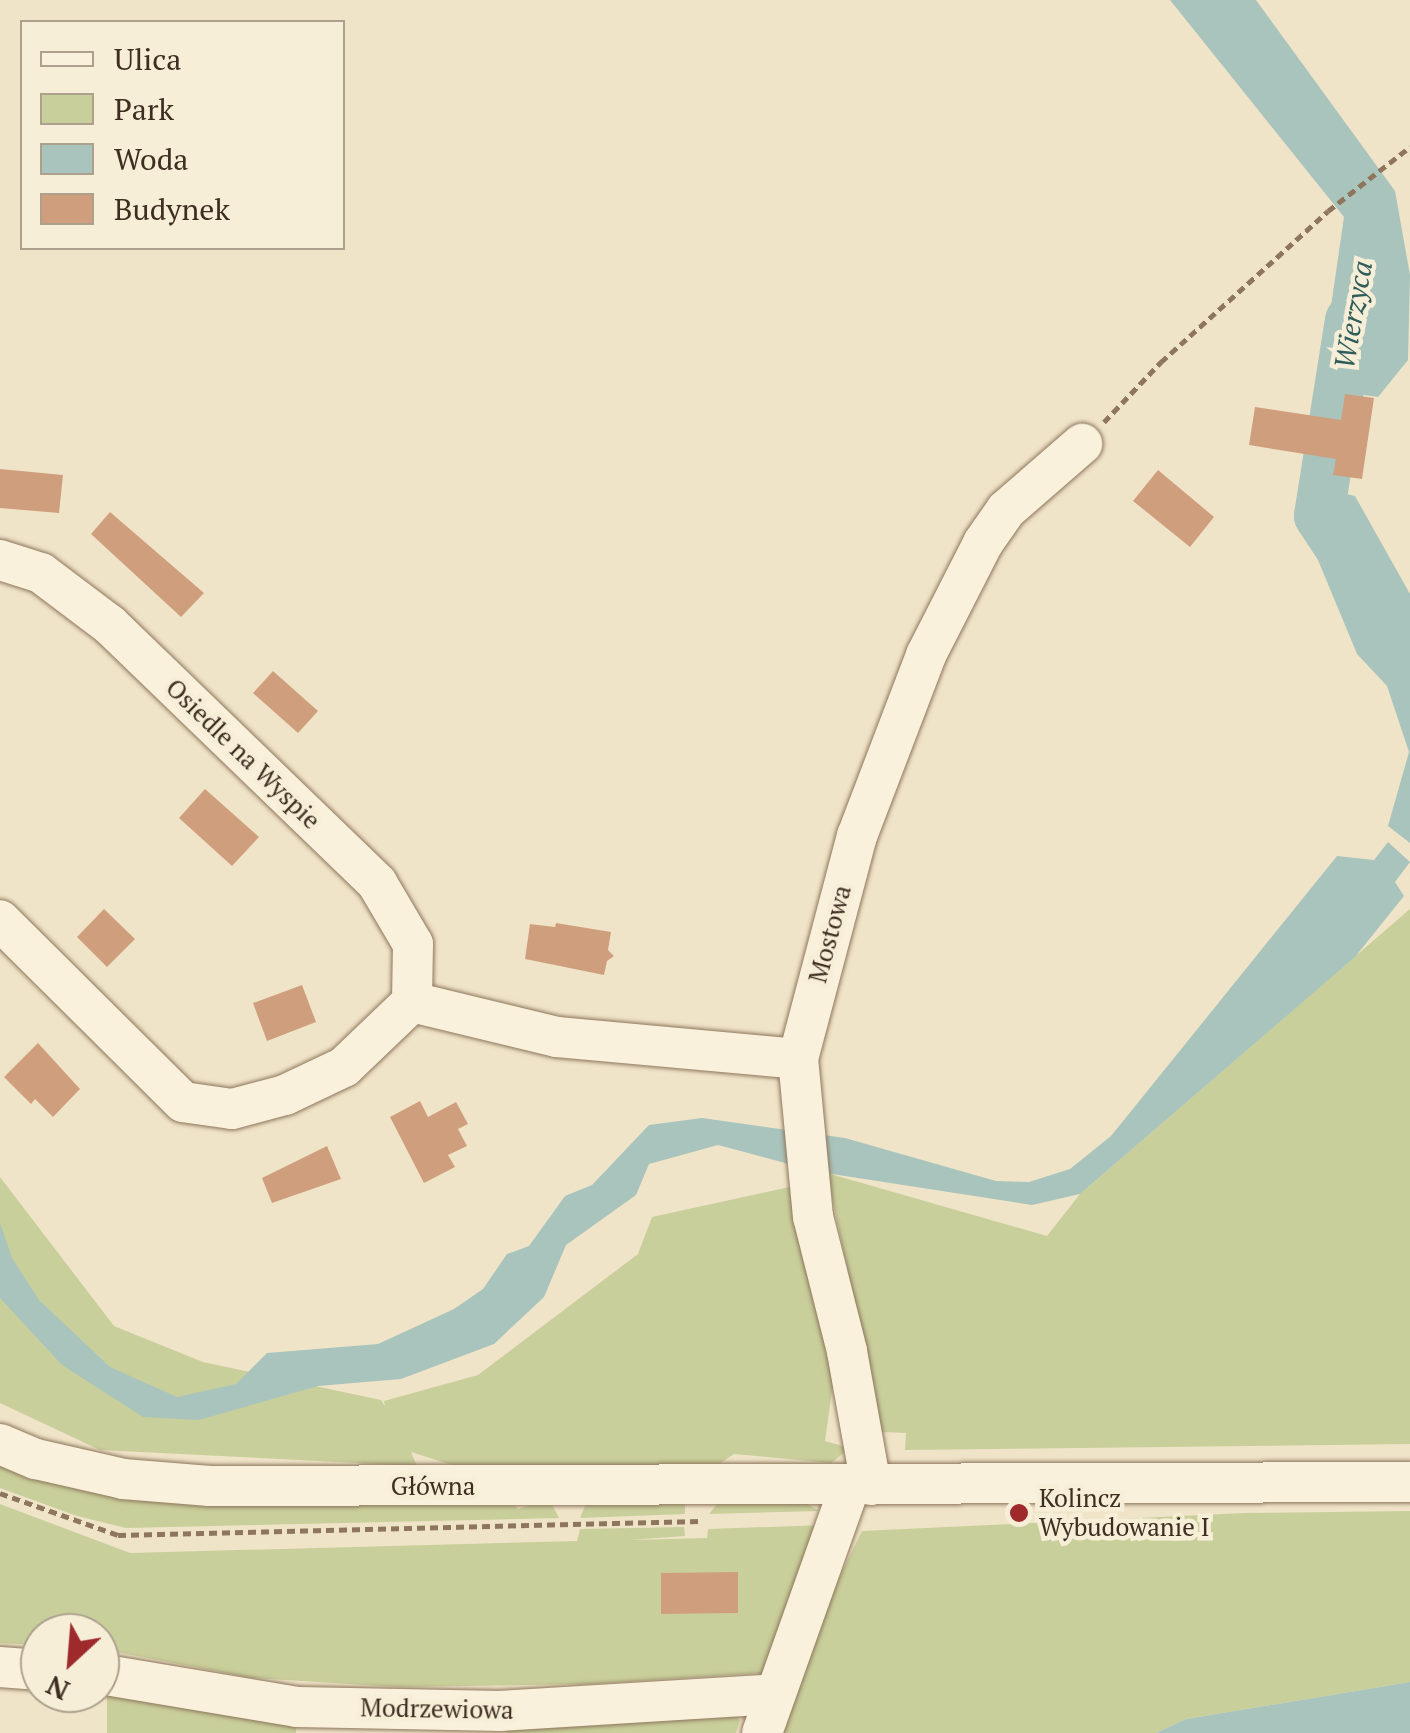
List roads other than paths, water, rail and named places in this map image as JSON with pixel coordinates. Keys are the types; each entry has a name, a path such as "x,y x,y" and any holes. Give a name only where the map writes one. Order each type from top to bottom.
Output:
{"street":[{"name":"Mostowa","path":"861,1485 847,1351 813,1217 798,1058 857,836 926,655 983,543 1006,510 1082,444"},
{"name":"Osiedle na Wyspie","path":"0,560 41,573 110,625 378,883 413,944 412,1002"},
{"path":"0,920 183,1102 232,1109 285,1095 344,1067 412,1002 558,1037 798,1058"},
{"name":"Główna","path":"0,1444 36,1458 124,1479 210,1486 1410,1482"},
{"path":"762,1733 861,1485"},
{"name":"Modrzewiowa","path":"120,1677 297,1706 499,1711 776,1694"}],"water":[{"path":"1170,0 1256,0 1395,191 1410,275 1408,360 1378,397 1345,392 1321,375 1344,217"},
{"path":"1305,484 1355,496 1410,594 1410,843 1388,826 1409,752 1387,686 1357,654 1301,519"},
{"path":"1388,842 1410,862 1395,882 1404,896 1355,957 1080,1194 1032,1205 819,1172 718,1145 649,1164 636,1195 566,1245 544,1297 494,1344 401,1379 318,1386 199,1420 143,1417 62,1365 0,1298 0,1223 12,1258 39,1300 110,1367 177,1397 236,1384 267,1353 378,1344 454,1309 483,1289 507,1254 529,1246 565,1196 592,1185 649,1125 702,1118 845,1138 996,1181 1029,1182 1070,1169 1111,1136 1337,856 1374,860"},
{"path":"1410,1682 1410,1733 1156,1733 1186,1719"}],"waterway":[{"name":"Wierzyca","path":"1350,320 1319,516 1410,654"}],"place":[{"name":"Kolincz Wybudowanie I","path":"1019,1513"}]}
